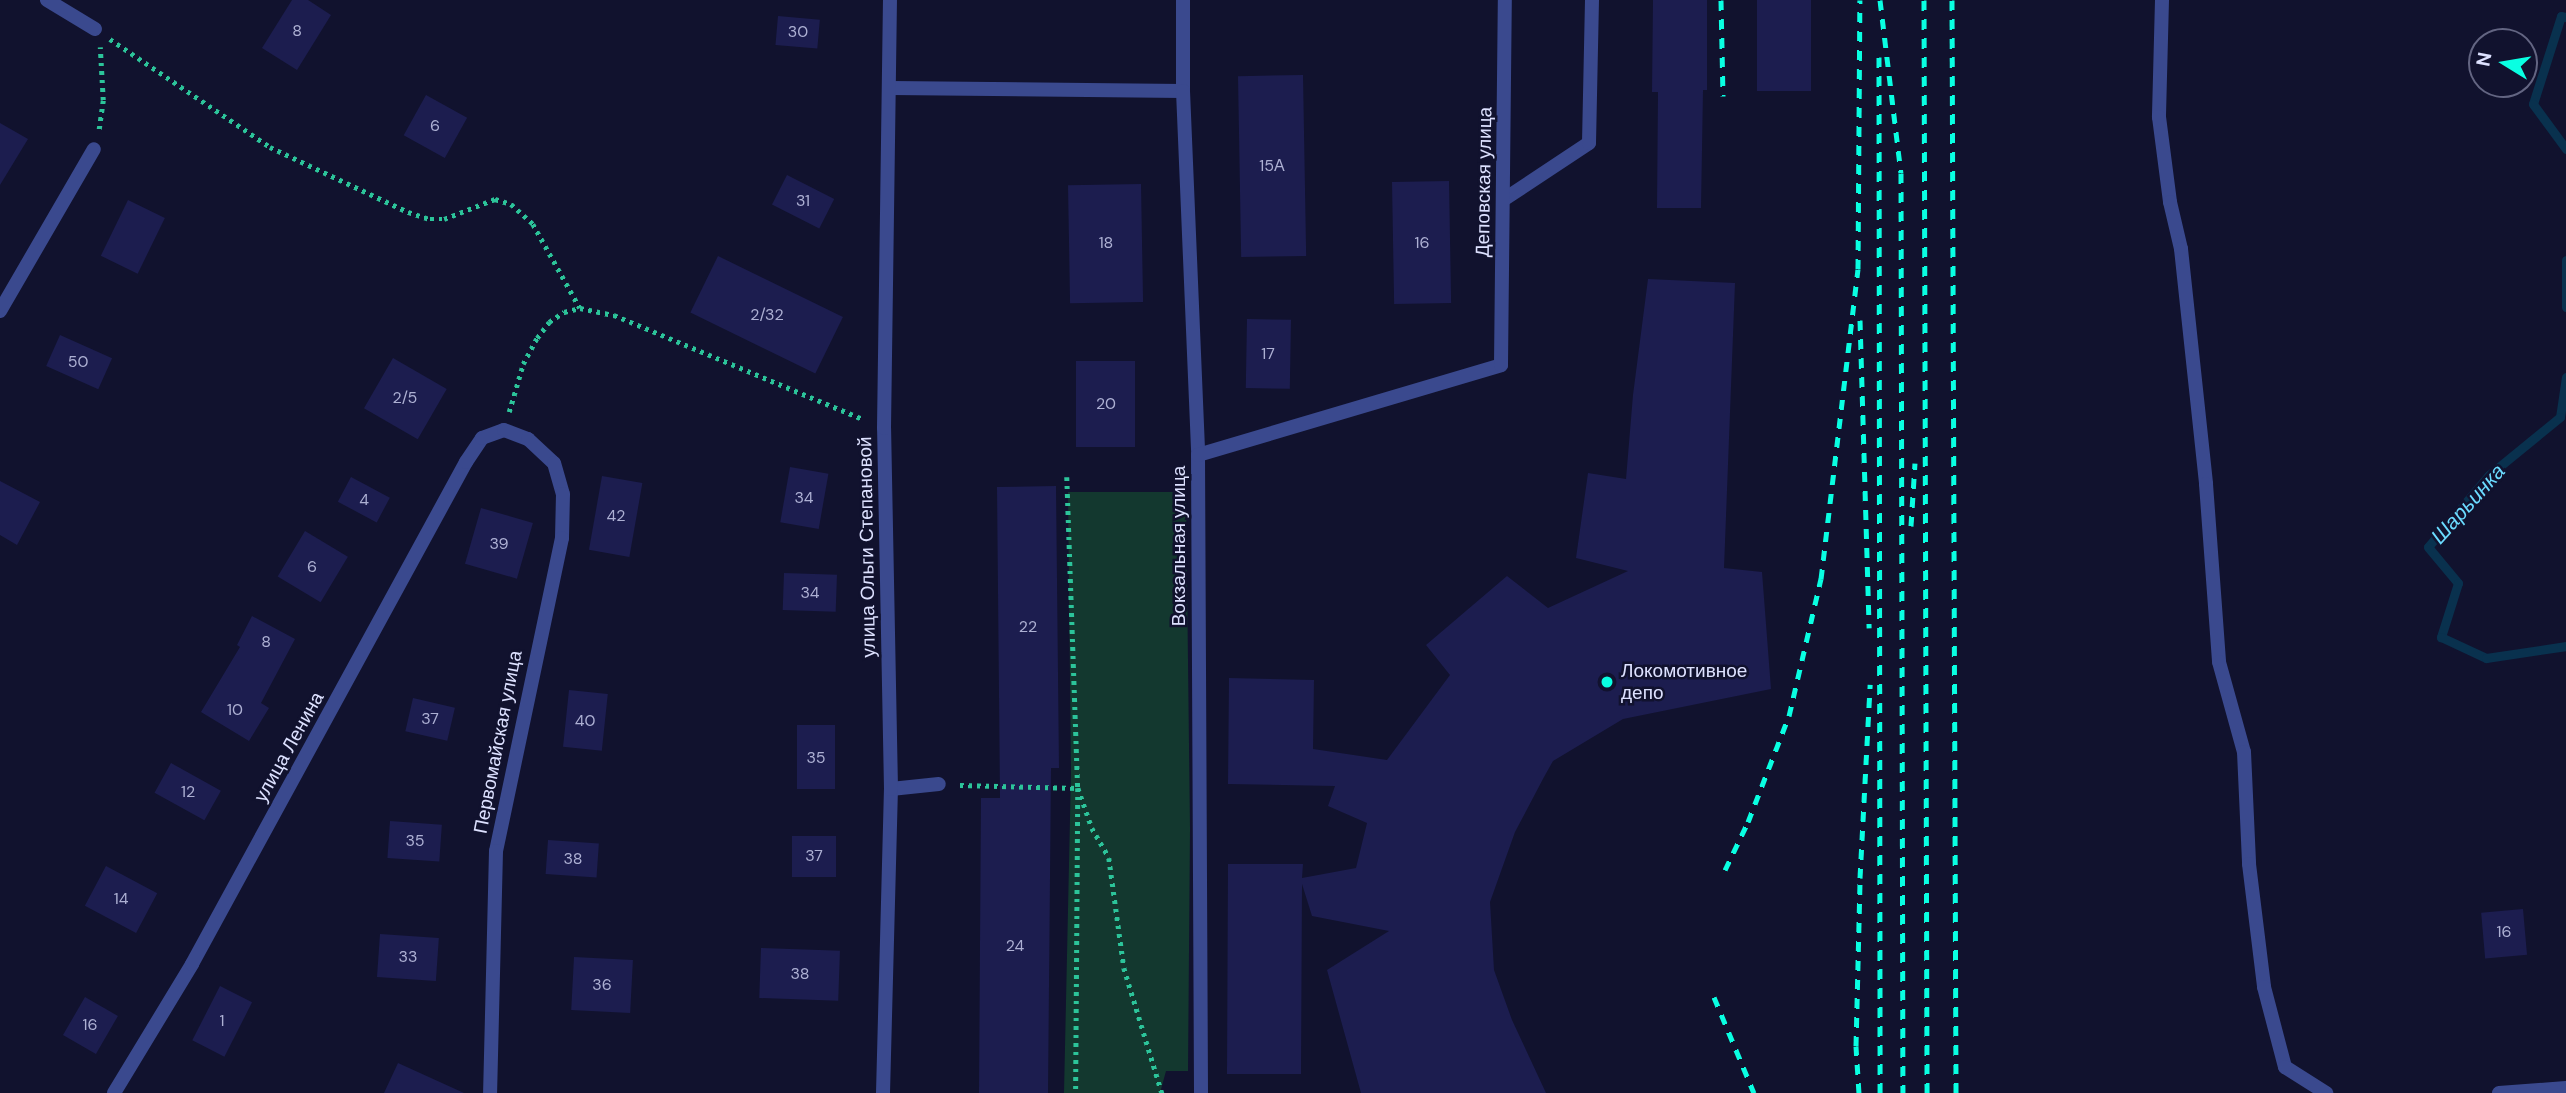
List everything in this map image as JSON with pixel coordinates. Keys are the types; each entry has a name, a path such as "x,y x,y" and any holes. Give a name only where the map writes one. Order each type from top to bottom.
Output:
{"street":[{"path":"47,0 95,29"},
{"name":"улица Ольги Степановой","path":"883,1093 891,789 884,428 891,88 890,0"},
{"name":"Вокзальная улица","path":"1183,0 1183,91 1198,455 1202,1093"},
{"name":"Деповская улица","path":"1198,455 1501,365 1504,0"},
{"path":"1503,200 1589,143 1592,0"},
{"path":"2162,0 2159,117 2170,202 2181,249 2206,484 2219,662 2244,752 2249,864 2264,987 2285,1067 2326,1093"},
{"path":"891,88 1183,91"},
{"path":"0,311 94,149"},
{"name":"улица Ленина","path":"114,1093 192,964 467,462 482,438 504,430"},
{"name":"Первомайская улица","path":"490,1093 496,851 562,538 563,505 563,494 554,463 528,439 504,430"},
{"path":"891,789 939,784"},
{"path":"2499,1093 2566,1088"}],"path":[{"path":"94,149 103,100 101,57 95,29"},
{"path":"95,29 270,147 408,212 430,219 444,219 495,199 511,204 533,224 580,308"},
{"path":"504,430 523,364 537,338 549,322 564,312 580,308 614,315 884,428"},
{"path":"1068,477 1078,788 1076,1093"},
{"path":"939,784 1078,788"},
{"path":"1078,788 1091,828 1109,859 1124,968 1162,1093"}],"green space":[{"path":"1068,492 1186,492 1190,829 1188,1071 1166,1071 1160,1093 1064,1093 1071,772"}],"building":[{"path":"292,0 308,0 331,15 297,70 262,48"},
{"path":"1653,0 1707,0 1707,90 1703,90 1701,208 1657,208 1658,92 1652,92"},
{"path":"1757,0 1811,0 1811,91 1757,91"},
{"path":"778,16 820,20 817,49 775,45"},
{"path":"1303,75 1306,256 1241,257 1238,76"},
{"path":"426,95 467,118 445,158 404,135"},
{"path":"0,123 28,139 0,185"},
{"path":"787,175 834,199 819,228 772,204"},
{"path":"1449,181 1451,303 1394,304 1392,182"},
{"path":"1141,184 1143,302 1070,303 1068,185"},
{"path":"128,200 165,218 138,274 101,256"},
{"path":"718,256 843,317 815,374 690,313"},
{"name":"Локомотивное депо","path":"1648,279 1735,283 1724,568 1762,572 1771,689 1623,719 1553,761 1544,777 1515,832 1490,902 1494,970 1512,1020 1546,1093 1361,1093 1327,970 1389,931 1312,916 1302,884 1301,1074 1227,1074 1228,864 1303,864 1302,878 1356,868 1367,823 1328,806 1335,786 1228,784 1229,678 1314,680 1313,749 1387,760 1450,675 1426,645 1507,576 1548,608 1628,571 1576,558 1588,473 1626,479 1633,395"},
{"path":"1247,319 1291,320 1290,389 1246,388"},
{"path":"60,335 112,358 98,389 46,366"},
{"path":"393,358 447,389 418,439 364,408"},
{"path":"1076,361 1135,361 1135,447 1076,447"},
{"path":"790,467 828,474 819,529 780,522"},
{"path":"602,476 642,483 629,557 589,550"},
{"path":"351,477 390,498 377,522 338,502"},
{"path":"0,481 40,502 17,545 0,535"},
{"path":"1056,486 1059,768 1051,768 1048,1093 979,1093 981,798 1000,798 997,487"},
{"path":"481,508 533,523 517,579 465,564"},
{"path":"305,531 348,557 321,602 278,576"},
{"path":"784,573 837,575 836,612 783,610"},
{"path":"252,616 295,639 261,703 269,708 249,741 201,712 240,647 237,645"},
{"path":"569,690 608,694 602,751 563,747"},
{"path":"413,698 455,708 447,741 405,731"},
{"path":"797,725 835,725 835,789 797,789"},
{"path":"171,763 221,791 204,820 155,793"},
{"path":"390,821 442,825 439,862 387,858"},
{"path":"792,836 836,836 836,877 792,877"},
{"path":"548,840 599,844 597,877 546,874"},
{"path":"106,866 157,893 136,933 85,906"},
{"path":"2523,909 2527,955 2485,958 2481,913"},
{"path":"380,934 439,938 436,981 377,977"},
{"path":"761,948 840,951 838,1001 759,998"},
{"path":"574,957 633,960 630,1013 571,1010"},
{"path":"220,986 252,1002 224,1057 192,1040"},
{"path":"85,997 118,1016 96,1054 63,1035"},
{"path":"398,1063 464,1093 384,1093"}],"waterway":[{"name":"Шарьинка","path":"2566,17 2561,16 2533,104 2566,149"},
{"name":"Шарьинка","path":"2566,260 2566,307"},
{"name":"Шарьинка","path":"2566,377 2560,417 2489,475 2428,547 2458,583 2441,637 2486,658 2566,646"}],"railway":[{"path":"1721,0 1723,96"},
{"path":"1725,870 1748,822 1789,716 1821,579 1858,269 1860,0"},
{"path":"1880,0 1901,173 1903,1093"},
{"path":"1924,0 1927,1093"},
{"path":"1952,0 1956,1093"},
{"path":"1879,57 1880,1093"},
{"path":"1860,320 1869,628"},
{"path":"1911,526 1915,463"},
{"path":"1859,1093 1856,1046 1860,878 1870,684"},
{"path":"1714,997 1754,1093"}],"place":[{"name":"Локомотивное депо","path":"1607,682"}]}
